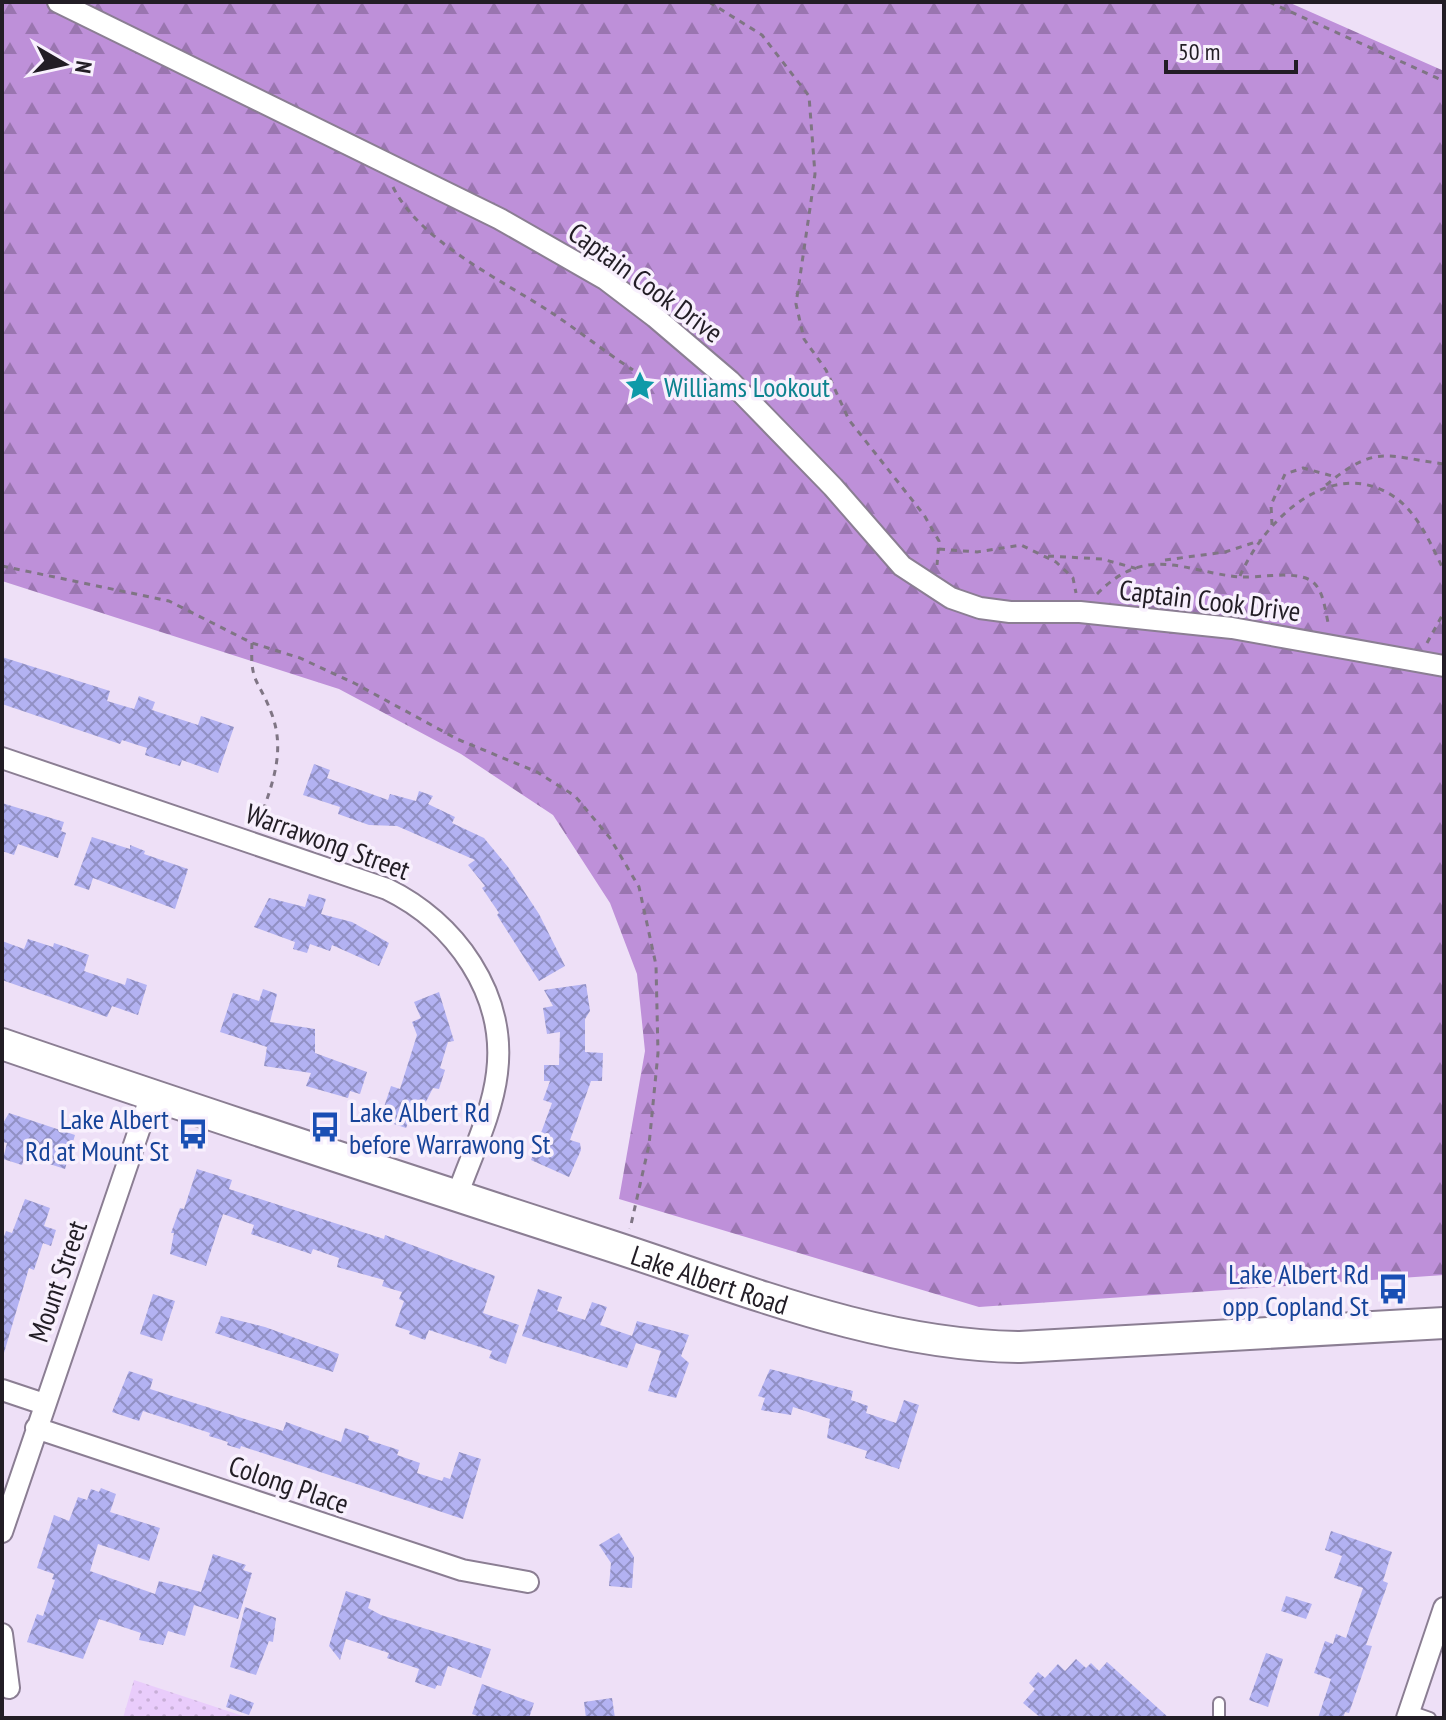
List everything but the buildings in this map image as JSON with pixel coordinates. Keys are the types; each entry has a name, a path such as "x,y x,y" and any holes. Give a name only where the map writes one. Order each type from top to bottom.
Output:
{"main road":[{"name":"Lake Albert Road","path":"2,1044 457,1196 857,1325 910,1338 965,1346 1076,1345 1444,1323"}],"street":[{"name":"Captain Cook Drive","path":"58,2 556,249 655,317 730,381 833,487 902,566 933,588 980,608 1010,612 1080,612 1232,628 1444,666"},
{"name":"Warrawong Street","path":"2,758 387,889 418,904 443,926 480,978 497,1043 497,1072 490,1105 457,1196"},
{"name":"Mount Street","path":"2,1532 151,1095"},
{"path":"2,1390 44,1404"},
{"name":"Colong Place","path":"36,1428 462,1570 528,1582"},
{"path":"1408,1714 1444,1608"},
{"path":"2,1634 9,1688"}],"lane":[{"path":"1219,1703 1219,1718"},
{"path":"1408,1714 1430,1718"}],"path":[{"path":"709,2 762,35 809,96 815,174 796,304 804,339 826,370 849,420 924,515 939,541 933,588"},
{"path":"1269,2 1444,81"},
{"path":"379,159 400,202 426,227 489,278 552,313 633,370"},
{"path":"1240,577 1262,540 1297,502 1324,487 1349,466 1381,453 1444,464"},
{"path":"1272,528 1271,505 1285,474 1303,468 1336,477"},
{"path":"1324,487 1362,483 1393,496 1413,516 1444,571"},
{"path":"1080,612 1104,588 1138,569 1172,556 1225,552 1262,540"},
{"path":"939,549 977,552 1021,545 1046,556 1073,578 1080,612"},
{"path":"1046,556 1102,559 1138,569"},
{"path":"1160,563 1240,577 1307,578 1320,588 1335,646"},
{"path":"2,566 169,601 252,643 300,658 457,739 537,772 575,796 610,838 639,887 656,965 658,1053 649,1145 624,1250"},
{"path":"1419,661 1444,612"},
{"path":"252,643 250,672 272,713 280,763 252,842"}],"green space":[{"path":"2,2 1288,2 1444,71 1444,1275 979,1307 619,1199 645,1051 637,974 610,903 553,815 461,754 339,689 2,581"}],"shaded area":[{"path":"134,1680 249,1718 123,1718"}],"place":[{"name":"Williams Lookout","path":"640,386"},
{"name":"Lake Albert Rd before Warrawong St","path":"325,1127"},
{"name":"Lake Albert Rd at Mount St","path":"193,1134"},
{"name":"Lake Albert Rd opp Copland St","path":"1393,1289"}]}
